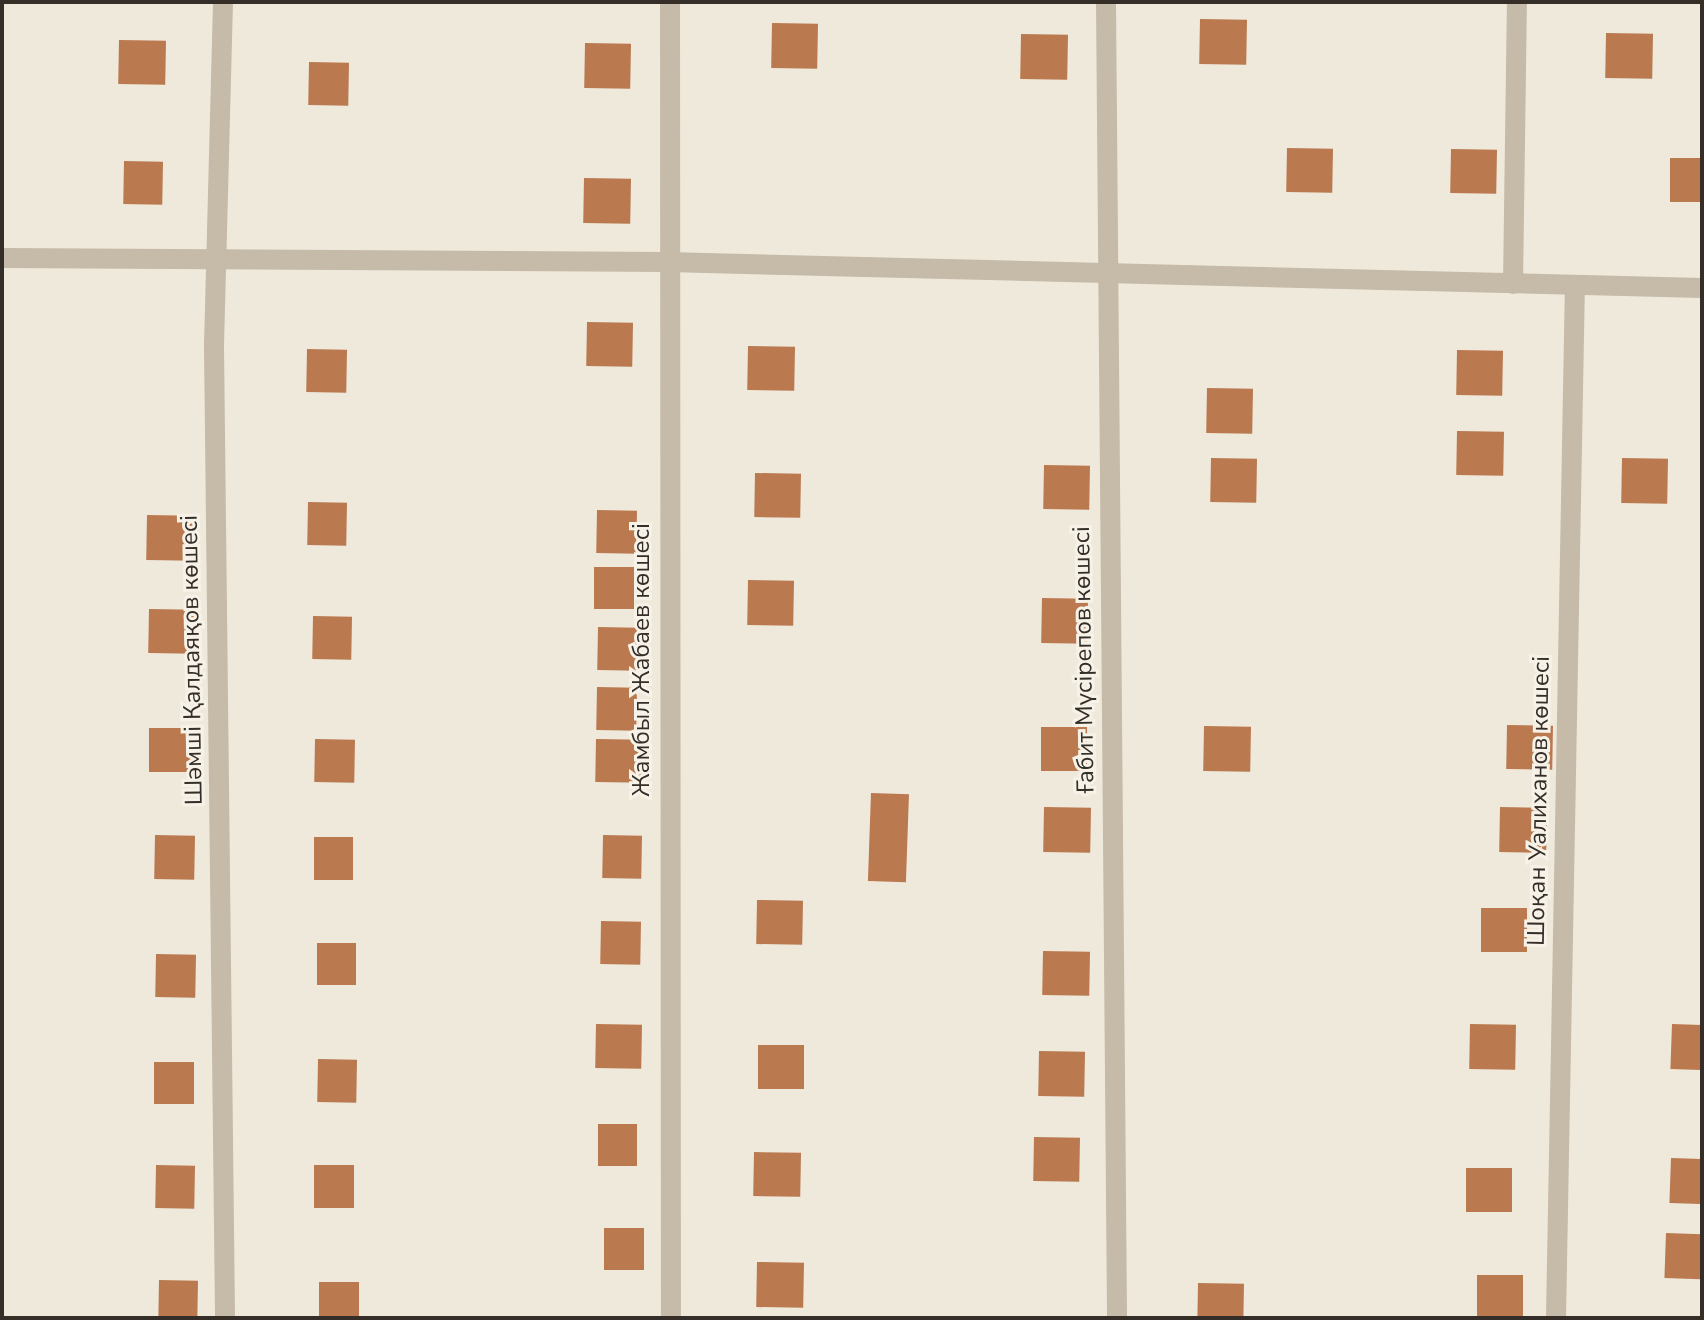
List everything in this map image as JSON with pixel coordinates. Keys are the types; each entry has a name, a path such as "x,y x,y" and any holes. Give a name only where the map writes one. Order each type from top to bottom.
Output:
{"street":[{"name":"Шәмші Қалдаяқов көшесі","path":"223,2 217,261 225,1318"},
{"name":"Жамбыл Жабаев көшесі","path":"670,2 667,262 671,1318"},
{"name":"Ғабит Мүсірепов көшесі","path":"1106,2 1117,1318"},
{"path":"1513,284 1517,2"},
{"path":"2,258 667,262 1702,288"},
{"name":"Шоқан Уалиханов көшесі","path":"1556,1318 1575,285"}],"building":[{"path":"1200,19 1247,20 1246,65 1199,64"},
{"path":"772,23 818,24 817,69 771,68"},
{"path":"1606,33 1653,34 1652,79 1605,78"},
{"path":"1021,34 1068,35 1067,80 1020,79"},
{"path":"119,40 166,41 165,85 118,84"},
{"path":"585,43 631,44 630,89 584,88"},
{"path":"309,62 349,63 348,106 308,105"},
{"path":"1287,148 1333,149 1332,193 1286,192"},
{"path":"1451,149 1497,150 1496,194 1450,193"},
{"path":"1670,158 1702,158 1702,202 1670,202"},
{"path":"124,161 163,162 162,205 123,204"},
{"path":"584,178 631,179 630,224 583,223"},
{"path":"587,322 633,323 632,367 586,366"},
{"path":"748,346 795,347 794,391 747,390"},
{"path":"307,349 347,350 346,393 306,392"},
{"path":"1457,350 1503,351 1502,396 1456,395"},
{"path":"1207,388 1253,389 1252,434 1206,433"},
{"path":"1457,431 1504,432 1503,476 1456,475"},
{"path":"1211,458 1257,459 1256,503 1210,502"},
{"path":"1622,458 1668,459 1667,504 1621,503"},
{"path":"1044,465 1090,466 1089,510 1043,509"},
{"path":"755,473 801,474 800,518 754,517"},
{"path":"308,502 347,503 346,546 307,545"},
{"path":"597,510 637,511 636,554 596,553"},
{"path":"147,515 194,516 193,561 146,560"},
{"path":"594,567 634,567 634,609 594,609"},
{"path":"748,580 794,581 793,626 747,625"},
{"path":"1042,598 1088,599 1087,644 1041,643"},
{"path":"149,609 195,610 194,654 148,653"},
{"path":"313,616 352,617 351,660 312,659"},
{"path":"598,627 638,628 637,671 597,670"},
{"path":"597,687 637,688 636,731 596,730"},
{"path":"1507,725 1553,726 1552,770 1506,769"},
{"path":"1204,726 1251,727 1250,772 1203,771"},
{"path":"1041,727 1087,727 1087,771 1041,771"},
{"path":"149,728 195,728 195,772 149,772"},
{"path":"315,739 355,740 354,783 314,782"},
{"path":"596,739 644,740 643,783 595,782"},
{"path":"871,793 909,794 906,882 868,881"},
{"path":"1044,807 1091,808 1090,853 1043,852"},
{"path":"1500,807 1547,808 1546,853 1499,852"},
{"path":"155,835 195,836 194,880 154,879"},
{"path":"603,835 642,836 641,879 602,878"},
{"path":"314,837 353,837 353,880 314,880"},
{"path":"757,900 803,901 802,945 756,944"},
{"path":"1481,908 1527,908 1527,952 1481,952"},
{"path":"601,921 641,922 640,965 600,964"},
{"path":"317,943 356,943 356,985 317,985"},
{"path":"1043,951 1090,952 1089,996 1042,995"},
{"path":"156,954 196,955 195,998 155,997"},
{"path":"596,1024 642,1025 641,1069 595,1068"},
{"path":"1470,1024 1516,1025 1515,1070 1469,1069"},
{"path":"1672,1024 1702,1025 1700,1070 1670,1069"},
{"path":"758,1045 804,1045 804,1089 758,1089"},
{"path":"1039,1051 1085,1052 1084,1097 1038,1096"},
{"path":"318,1059 357,1060 356,1103 317,1102"},
{"path":"154,1062 194,1062 194,1104 154,1104"},
{"path":"598,1124 637,1124 637,1166 598,1166"},
{"path":"1034,1137 1080,1138 1079,1182 1033,1181"},
{"path":"754,1152 801,1153 800,1197 753,1196"},
{"path":"1671,1158 1702,1159 1700,1204 1669,1203"},
{"path":"156,1165 195,1166 194,1209 155,1208"},
{"path":"314,1165 354,1165 354,1208 314,1208"},
{"path":"1466,1168 1512,1168 1512,1212 1466,1212"},
{"path":"604,1228 644,1228 644,1270 604,1270"},
{"path":"1666,1233 1702,1234 1700,1279 1664,1278"},
{"path":"757,1262 804,1263 803,1308 756,1307"},
{"path":"1477,1275 1523,1275 1523,1318 1477,1318"},
{"path":"159,1280 198,1281 197,1318 158,1318"},
{"path":"319,1282 359,1282 359,1318 319,1318"},
{"path":"1198,1283 1244,1284 1243,1318 1197,1318"}]}
